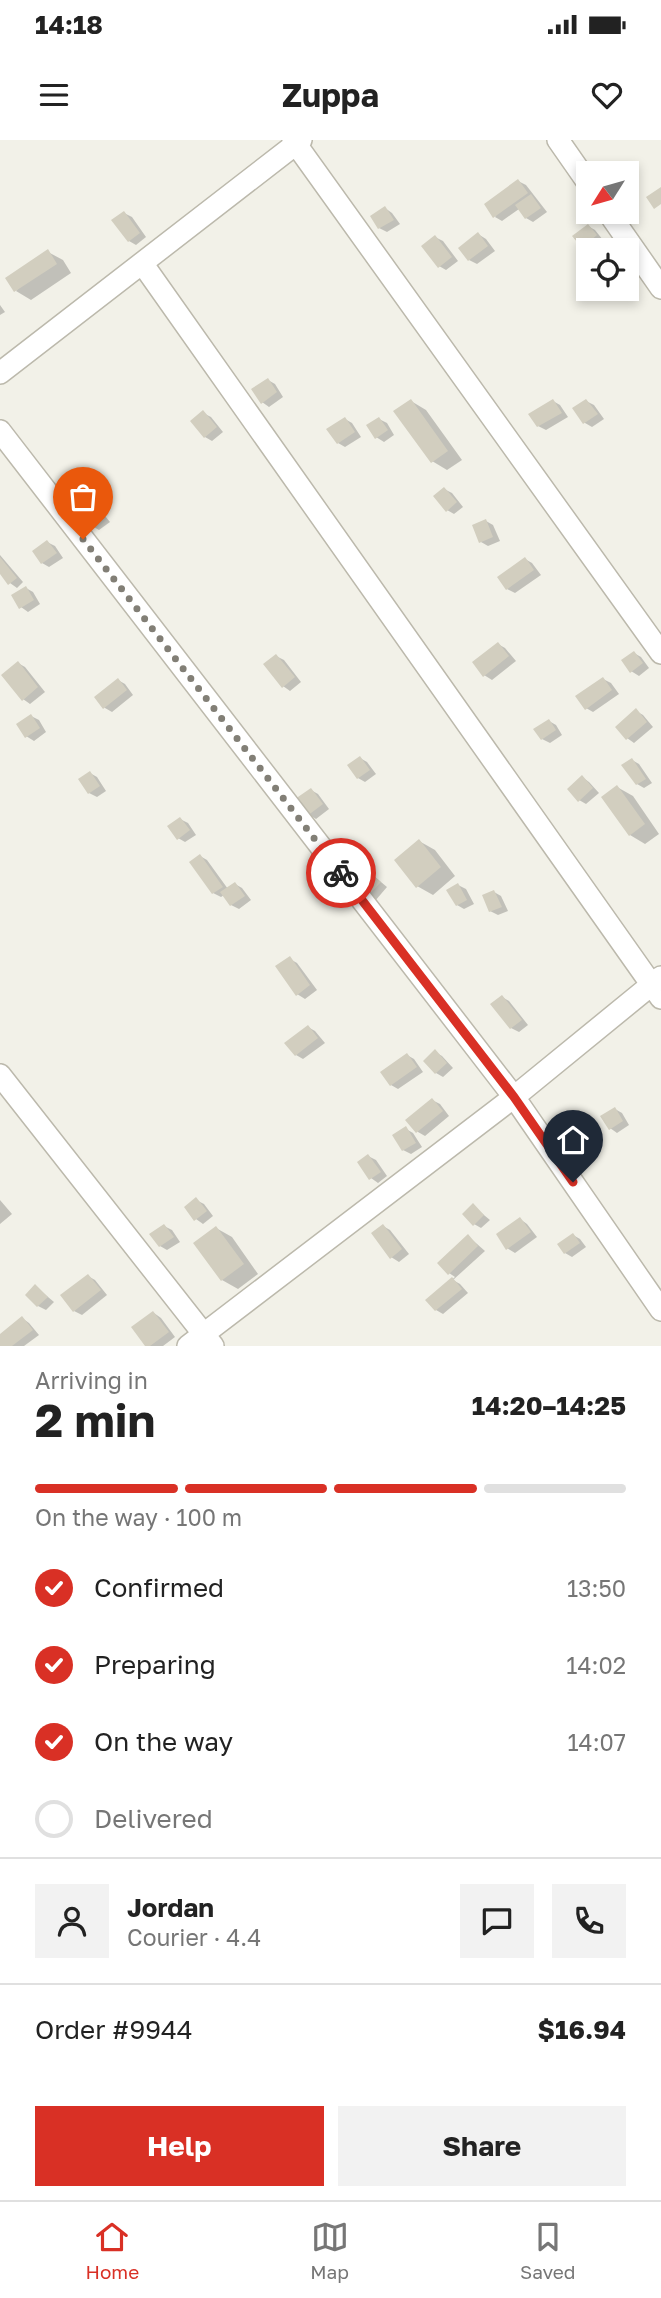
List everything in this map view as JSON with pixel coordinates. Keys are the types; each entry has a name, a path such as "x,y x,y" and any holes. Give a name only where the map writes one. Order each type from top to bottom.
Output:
{"street":[{"path":"558,140 576,166"},
{"path":"0,373 297,141 661,653"},
{"path":"616,224 661,288"},
{"path":"0,1075 201,1342 658,987 142,263"},
{"path":"0,431 514,1097 661,1310"}],"building":[{"path":"518,179 528,193 493,218 484,204"},
{"path":"661,187 661,204 654,209 646,197"},
{"path":"531,194 541,208 525,219 515,205"},
{"path":"385,206 394,220 378,229 370,216"},
{"path":"124,211 140,233 128,242 111,220"},
{"path":"588,224 597,235 594,238 576,238 576,241 572,236"},
{"path":"478,232 488,246 468,261 458,248"},
{"path":"435,235 452,257 438,268 421,246"},
{"path":"48,249 57,264 14,292 5,278"},
{"path":"268,378 277,392 261,404 251,389"},
{"path":"411,399 448,451 431,463 393,411"},
{"path":"553,399 562,413 537,427 528,414"},
{"path":"586,399 598,414 583,424 572,408"},
{"path":"203,410 217,427 204,438 190,421"},
{"path":"345,417 355,432 337,444 326,429"},
{"path":"379,417 388,430 375,439 366,425"},
{"path":"444,487 457,502 446,512 433,496"},
{"path":"89,499 104,517 91,527 77,510"},
{"path":"486,519 493,537 479,543 472,525"},
{"path":"47,540 57,553 41,564 32,551"},
{"path":"0,557 17,578 8,585 0,574"},
{"path":"525,557 534,570 506,590 497,577"},
{"path":"26,586 34,600 19,609 11,595"},
{"path":"498,642 509,656 483,677 472,662"},
{"path":"634,651 643,663 630,673 621,660"},
{"path":"276,654 295,677 282,688 263,664"},
{"path":"18,661 38,687 22,701 1,675"},
{"path":"603,677 612,690 585,710 575,696"},
{"path":"118,678 127,690 103,709 94,697"},
{"path":"636,708 647,722 626,740 615,727"},
{"path":"31,714 40,728 25,738 16,724"},
{"path":"549,719 556,730 541,740 533,729"},
{"path":"360,756 370,770 357,779 347,765"},
{"path":"632,758 646,779 636,785 621,765"},
{"path":"90,771 100,786 88,794 78,779"},
{"path":"582,775 593,788 578,802 567,789"},
{"path":"617,785 645,824 629,836 601,797"},
{"path":"311,788 323,804 307,816 295,799"},
{"path":"180,817 190,830 177,840 167,826"},
{"path":"419,839 441,867 416,888 394,860"},
{"path":"200,854 223,887 212,894 189,862"},
{"path":"367,870 381,882 366,898 353,886"},
{"path":"235,882 245,896 230,906 220,892"},
{"path":"458,883 467,900 456,906 446,890"},
{"path":"494,890 502,907 489,912 482,895"},
{"path":"290,956 310,985 296,996 275,966"},
{"path":"502,995 522,1020 510,1029 490,1004"},
{"path":"308,1025 318,1038 295,1056 284,1043"},
{"path":"435,1049 447,1063 435,1074 423,1061"},
{"path":"407,1053 417,1067 390,1086 380,1072"},
{"path":"432,1098 443,1111 416,1133 405,1120"},
{"path":"615,1107 623,1121 609,1130 600,1116"},
{"path":"406,1126 416,1143 402,1151 392,1135"},
{"path":"368,1154 381,1172 369,1180 357,1162"},
{"path":"196,1197 207,1211 194,1221 184,1207"},
{"path":"473,1203 484,1215 473,1226 462,1214"},
{"path":"520,1217 531,1232 506,1250 496,1234"},
{"path":"164,1224 174,1237 159,1247 149,1234"},
{"path":"383,1224 402,1249 390,1259 371,1233"},
{"path":"216,1226 244,1264 221,1281 193,1243"},
{"path":"573,1233 580,1243 564,1254 557,1244"},
{"path":"468,1234 478,1246 448,1275 437,1263"},
{"path":"88,1274 101,1290 73,1312 60,1295"},
{"path":"452,1277 462,1289 435,1311 425,1300"},
{"path":"35,1284 48,1297 37,1307 25,1295"},
{"path":"153,1311 169,1332 150,1346 145,1346 131,1327"},
{"path":"22,1316 33,1330 12,1346 0,1346 0,1334"}],"way so far":[{"path":"83,539 341,873"}],"route":[{"path":"341,873 514,1097 573,1182"}]}
